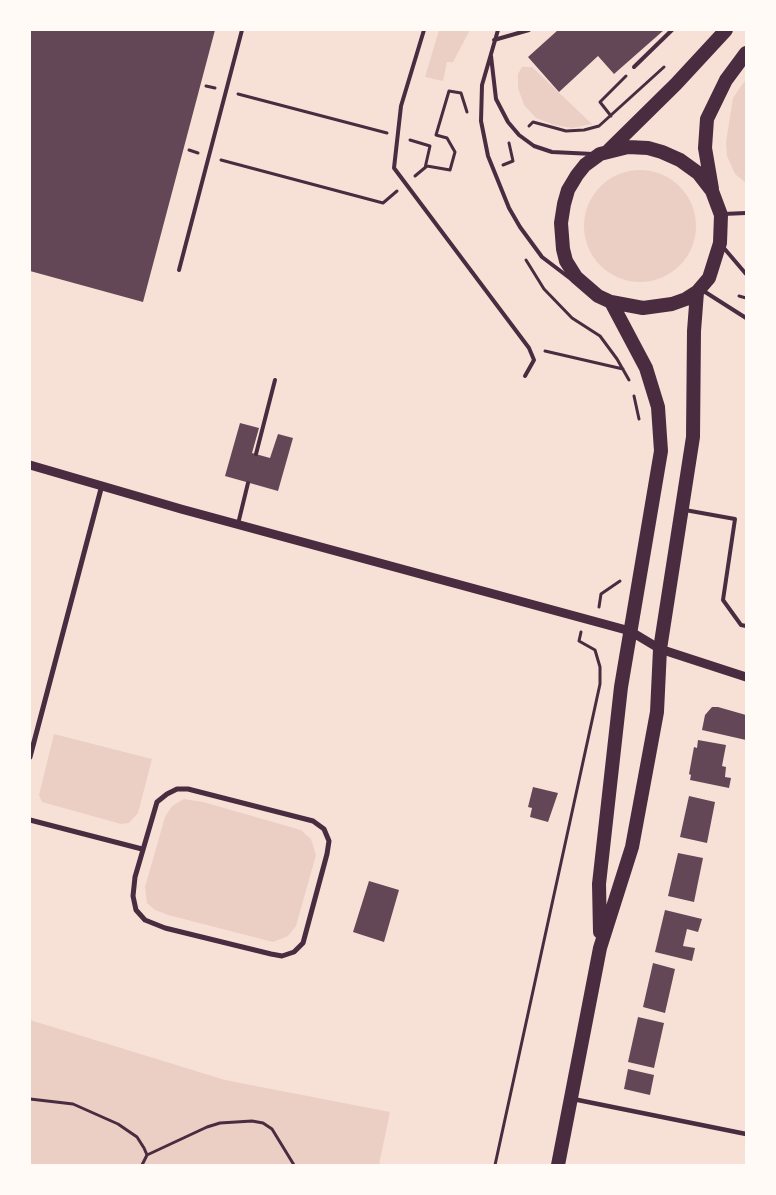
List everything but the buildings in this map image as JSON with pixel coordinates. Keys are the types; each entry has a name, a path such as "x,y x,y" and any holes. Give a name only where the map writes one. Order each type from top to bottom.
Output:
{"highway":[{"path":"726,30 676,84 604,152 586,165 568,190 561,223 563,249 566,261 576,277 590,291 611,302 643,308 658,307 686,299 709,278 716,262 720,243 721,215 712,191 705,148 707,119 726,80 746,53"},
{"path":"604,152 628,147 648,148 662,152 680,160 698,173 712,191"},
{"path":"558,1165 600,948 632,846 657,712 660,649 693,437 694,331 698,290"},
{"path":"600,948 599,884 621,687 661,451 658,407 646,368 611,302"}],"street":[{"path":"30,465 238,525 630,631 660,649 746,677"},
{"path":"30,757 102,485"},
{"path":"177,789 188,789 313,821 324,829 329,841 302,943 294,952 282,956 165,928 145,920 136,910 133,896 142,849 157,802 177,789"},
{"path":"30,820 142,849"},
{"path":"572,1099 746,1134"}],"lane":[{"path":"179,270 242,30"},
{"path":"424,30 401,106 394,168 529,348 534,360 525,376"},
{"path":"498,30 490,51 482,85 481,120 484,142 493,170 509,208 542,257 590,291"},
{"path":"494,40 529,30"},
{"path":"634,68 672,30"},
{"path":"490,51 496,98 508,122 519,135 534,146 552,152 604,152"},
{"path":"721,215 746,213"},
{"path":"720,243 746,274"},
{"path":"698,290 746,318"},
{"path":"256,454 275,380"},
{"path":"238,525 248,483"},
{"path":"683,510 735,519 723,600 741,625 746,626"}],"path":[{"path":"493,170 513,161 508,144 533,122 566,131 584,130 599,126 669,63"},
{"path":"611,116 600,102 634,68"},
{"path":"206,86 430,146 425,168"},
{"path":"189,150 383,203 427,166 450,170 455,152 448,138 436,135 449,90 461,93 470,120"},
{"path":"524,257 544,289 572,318 600,336 630,382"},
{"path":"739,296 746,298"},
{"path":"529,348 623,369"},
{"path":"632,391 642,428"},
{"path":"495,1165 600,684 600,667 595,650 579,641 584,621 596,619 601,594 624,578"},
{"path":"30,1099 73,1104 113,1122 137,1137 147,1154"},
{"path":"142,1165 147,1154 207,1127 220,1123 252,1121 263,1123 272,1130 294,1165"}],"shaded area":[{"path":"439,30 470,30 453,62 447,62 443,81 425,77"},
{"path":"522,67 532,67 592,124 572,128 554,125 536,118 524,105 518,88 518,74"},
{"path":"746,79 746,183 735,174 727,156 726,142 733,98"},
{"path":"640,170 662,174 680,186 692,204 696,226 692,248 680,266 662,278 640,282 618,278 600,266 588,248 584,226 588,204 600,186 618,174"},
{"path":"54,734 152,759 138,813 129,823 121,824 42,802 39,795"},
{"path":"184,799 203,802 301,830 311,839 316,855 296,926 288,936 273,942 168,915 155,910 147,903 145,887 165,817 172,806"},
{"path":"30,1020 225,1080 390,1112 379,1165 30,1165"}]}
